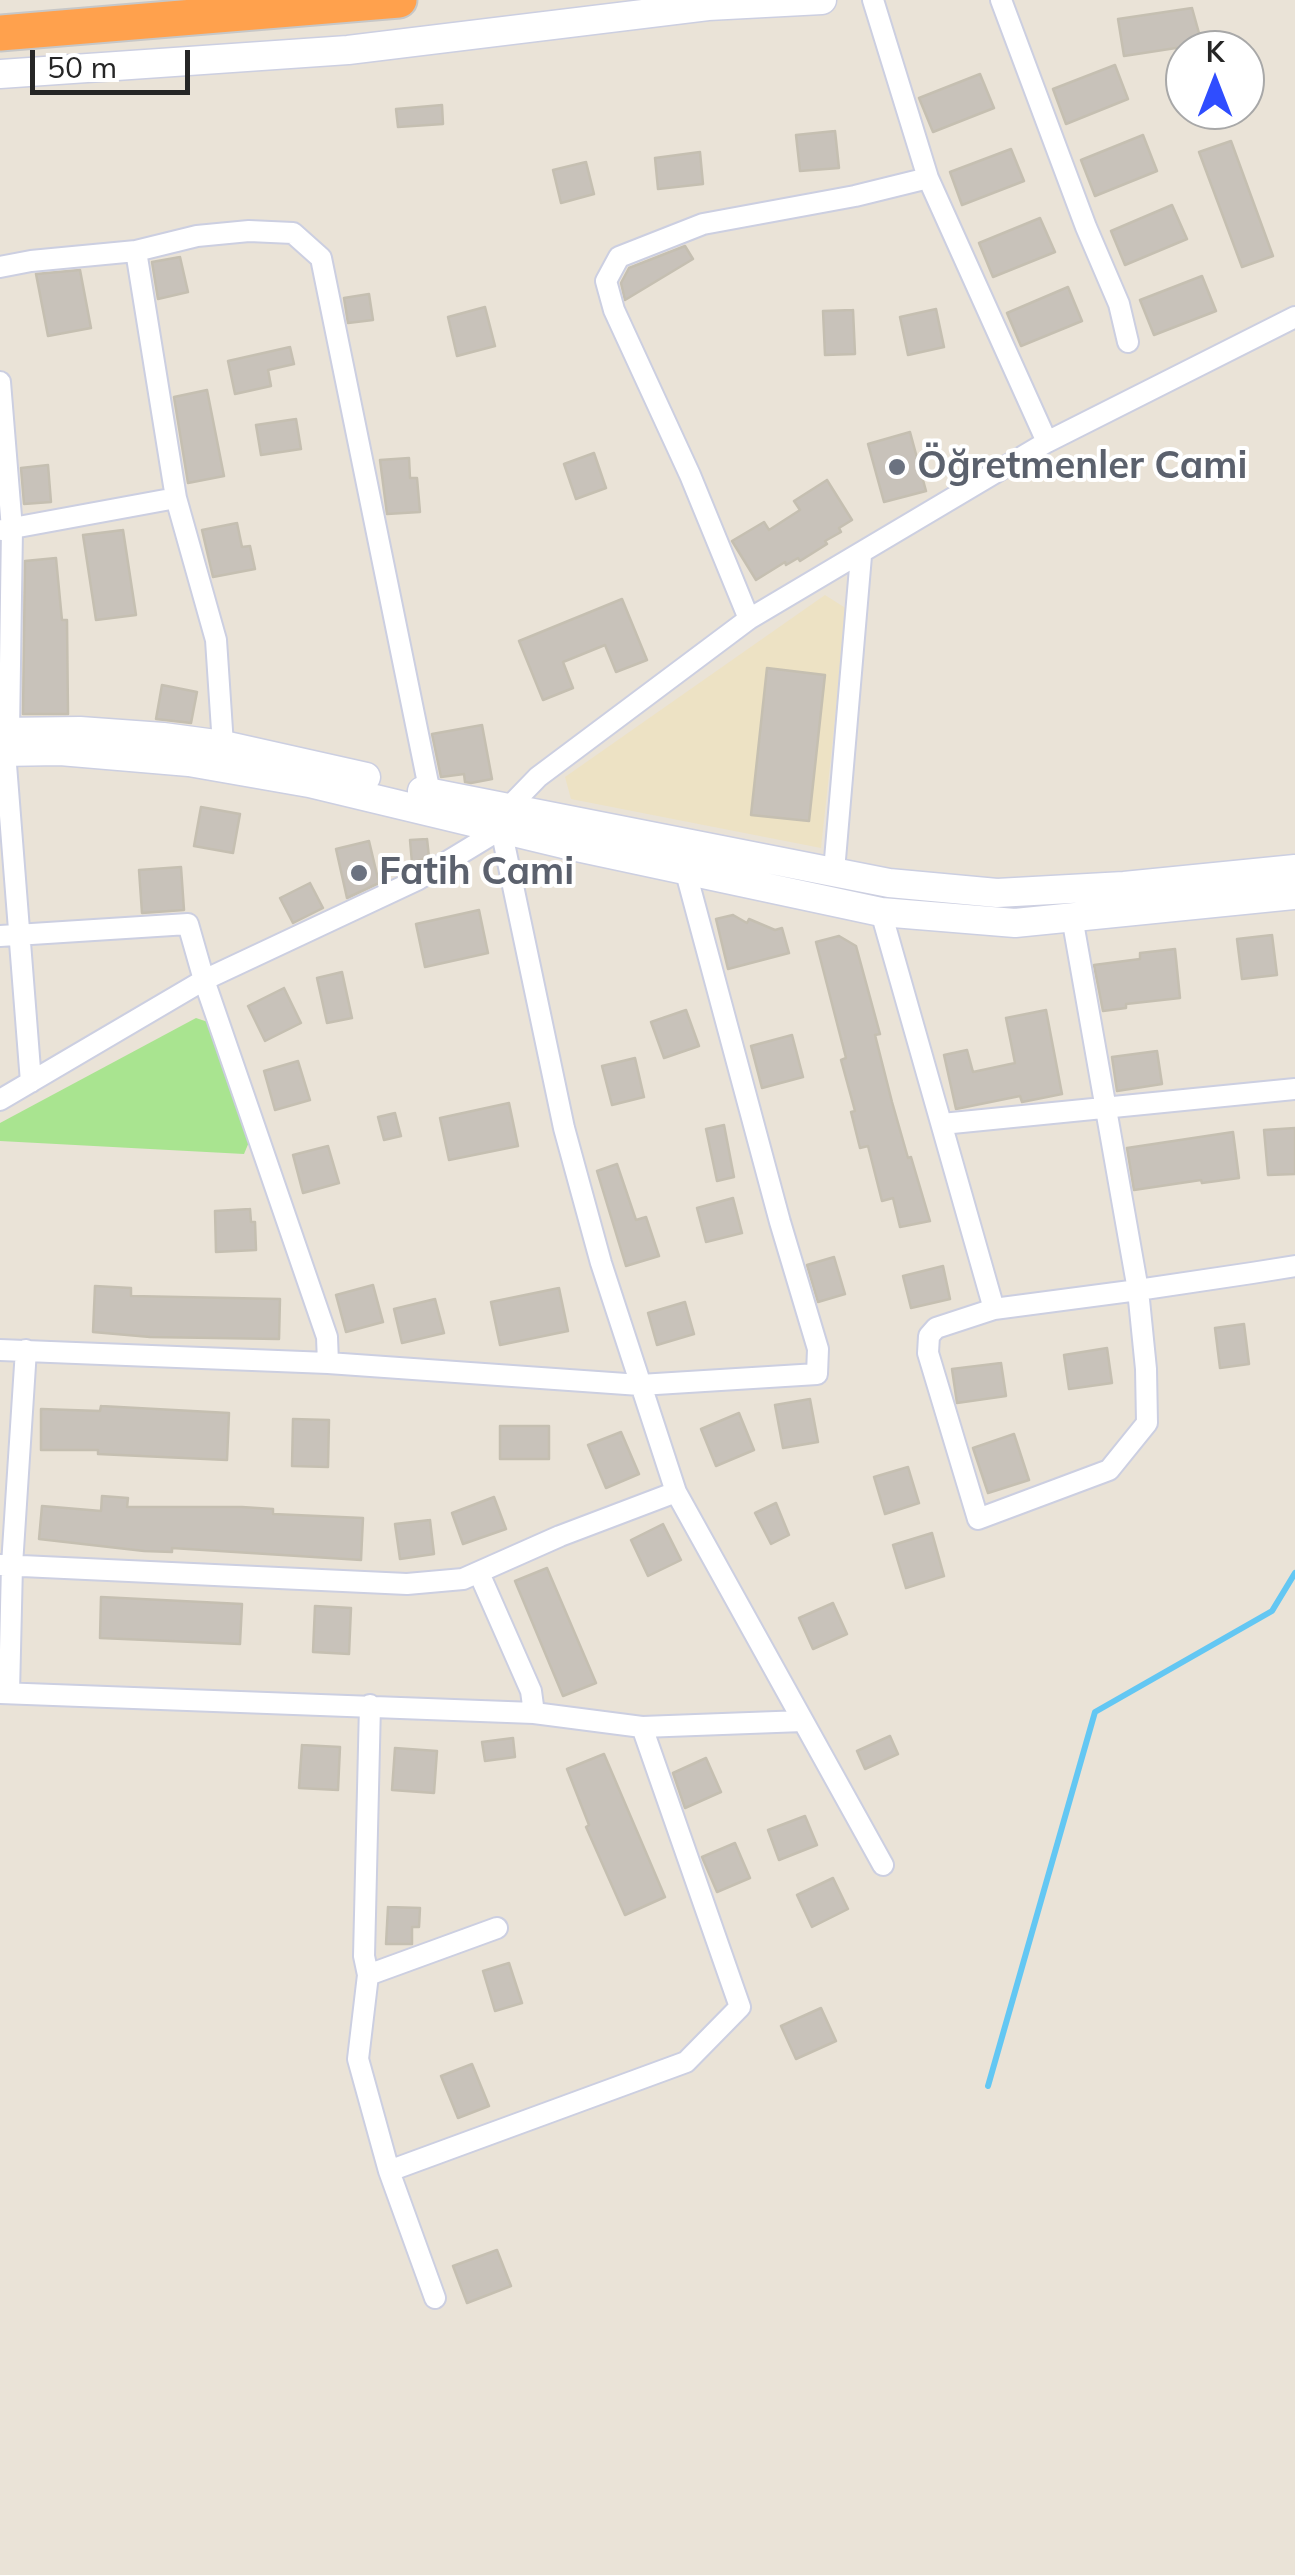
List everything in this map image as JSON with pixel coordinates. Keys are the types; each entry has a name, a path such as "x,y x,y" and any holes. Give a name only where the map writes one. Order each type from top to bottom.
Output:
{"highway":[{"path":"0,33 399,0"}],"main road":[{"path":"0,74 348,50 708,6 822,0"},
{"path":"3,742 80,730 223,745 430,793 685,869 881,912 1015,922 1295,894"},
{"path":"3,742 190,762 382,799 889,883 998,893 1124,886 1295,869"}],"street":[{"path":"873,0 928,178 1047,442"},
{"path":"1001,0 1119,304 1128,342"},
{"path":"750,619 690,475 614,310 606,281 619,257 703,224 855,196 928,178"},
{"path":"0,267 136,251 197,236 264,232 293,233 321,258 430,793"},
{"path":"136,251 176,498 216,640 223,745"},
{"path":"0,1100 204,980 417,880 505,818 538,778 750,619 1047,442 1295,318"},
{"path":"0,382 6,529 3,742 10,935 31,1082"},
{"path":"6,529 176,498"},
{"path":"834,871 860,556"},
{"path":"505,818 564,1128 676,1492 883,1866"},
{"path":"0,1350 328,1363 640,1385 817,1374 818,1348 685,869"},
{"path":"881,912 994,1309"},
{"path":"1072,917 1138,1290 1147,1423 1108,1470 978,1519 928,1353 929,1336 944,1322 994,1309 1138,1290 1295,1266"},
{"path":"10,935 188,924 327,1337 328,1363"},
{"path":"942,1124 1295,1089"},
{"path":"26,1350 6,1565 4,1693 534,1713 642,1728 803,1721"},
{"path":"6,1565 406,1584 463,1578 676,1492"},
{"path":"479,1572 531,1690 534,1713"},
{"path":"370,1705 364,1956 368,1975 358,2059 389,2171 435,2298"},
{"path":"389,2171 686,2062 740,2007 642,1728"},
{"path":"368,1975 497,1928"}],"shaded area":[{"path":"825,595 847,609 821,848 571,799 565,777"}],"green space":[{"path":"196,1018 208,1022 249,1142 244,1154 0,1141 0,1123"}],"building":[{"path":"1192,8 1198,30 1165,30 1165,50 1124,56 1118,19"},
{"path":"1115,65 1128,99 1066,124 1053,89"},
{"path":"980,74 994,108 933,132 919,98"},
{"path":"442,105 443,124 398,127 396,109"},
{"path":"835,131 839,168 800,171 796,135"},
{"path":"1143,135 1157,171 1095,196 1081,160"},
{"path":"1231,141 1273,256 1242,267 1199,152"},
{"path":"1011,149 1024,181 962,205 950,172"},
{"path":"700,152 703,184 658,189 655,158"},
{"path":"586,162 594,194 561,203 553,170"},
{"path":"1172,205 1187,239 1125,265 1111,231"},
{"path":"1040,218 1055,252 993,277 979,243"},
{"path":"685,246 693,259 625,300 621,283 629,268"},
{"path":"180,257 188,292 158,299 152,262"},
{"path":"80,270 91,328 48,336 36,274"},
{"path":"1202,276 1216,311 1154,335 1140,300"},
{"path":"1068,287 1082,321 1021,346 1007,313"},
{"path":"369,294 373,320 348,323 344,298"},
{"path":"485,307 495,346 457,356 448,317"},
{"path":"936,309 944,347 908,355 900,317"},
{"path":"853,310 855,354 825,355 823,311"},
{"path":"290,347 294,364 268,370 271,386 235,394 228,361"},
{"path":"207,390 224,476 188,483 174,397"},
{"path":"296,419 301,449 261,455 256,425"},
{"name":"Öğretmenler Cami","path":"910,432 926,491 884,502 868,444"},
{"path":"594,453 606,488 576,499 564,464"},
{"path":"409,458 410,478 417,478 420,512 387,514 380,460"},
{"path":"48,465 51,502 24,504 21,468"},
{"path":"827,480 852,520 825,541 827,544 800,561 798,558 786,565 785,562 756,580 732,541 764,522 769,530 800,510 794,501"},
{"path":"237,523 242,547 250,546 255,569 213,577 202,530"},
{"path":"123,530 136,615 96,620 83,535"},
{"path":"56,558 62,620 67,620 68,714 23,714 25,561"},
{"path":"622,599 647,660 616,672 605,645 563,662 573,688 543,700 519,641"},
{"path":"767,668 825,675 809,821 751,815"},
{"path":"162,685 197,692 191,723 156,719"},
{"path":"482,725 492,779 471,783 465,782 464,774 441,777 432,734"},
{"path":"201,807 240,814 233,853 194,846"},
{"path":"427,839 429,857 412,863 410,840"},
{"name":"Fatih Cami","path":"369,841 379,883 347,898 336,849"},
{"path":"181,867 184,910 142,913 139,870"},
{"path":"310,883 323,908 293,923 280,898"},
{"path":"479,910 488,953 425,967 416,924"},
{"path":"733,915 747,923 749,919 775,930 782,928 789,953 728,969 716,919"},
{"path":"1272,935 1277,975 1242,979 1237,939"},
{"path":"839,936 856,946 880,1034 875,1035 892,1102 930,1221 900,1227 893,1198 882,1201 868,1146 860,1148 841,1060 846,1058 816,942"},
{"path":"1175,949 1180,998 1126,1004 1126,1008 1103,1011 1094,965 1140,959 1140,953"},
{"path":"342,972 352,1018 327,1023 317,978"},
{"path":"284,988 301,1023 265,1041 248,1006"},
{"path":"686,1010 699,1046 664,1058 651,1022"},
{"path":"1046,1010 1062,1094 1022,1102 1020,1096 956,1109 944,1055 967,1050 973,1072 1015,1063 1006,1018"},
{"path":"792,1035 803,1077 762,1088 751,1046"},
{"path":"1157,1051 1162,1084 1117,1091 1112,1057"},
{"path":"635,1058 644,1097 612,1105 602,1066"},
{"path":"298,1061 310,1100 275,1110 264,1071"},
{"path":"509,1103 518,1146 449,1160 440,1118"},
{"path":"395,1113 401,1136 384,1140 378,1117"},
{"path":"724,1125 734,1177 717,1181 706,1129"},
{"path":"1295,1128 1295,1174 1268,1175 1264,1130"},
{"path":"1233,1132 1239,1178 1134,1190 1127,1148"},
{"path":"328,1146 339,1183 303,1193 293,1155"},
{"path":"617,1164 636,1220 646,1217 659,1256 626,1266 597,1171"},
{"path":"733,1198 742,1233 706,1242 697,1208"},
{"path":"250,1209 251,1222 255,1222 256,1250 216,1252 215,1211"},
{"path":"834,1257 845,1294 818,1302 807,1265"},
{"path":"943,1266 950,1299 911,1308 903,1276"},
{"path":"373,1285 383,1322 346,1332 336,1295"},
{"path":"95,1286 131,1288 131,1296 280,1299 279,1339 93,1332"},
{"path":"559,1288 568,1331 500,1345 491,1302"},
{"path":"435,1299 444,1333 402,1343 394,1309"},
{"path":"685,1302 694,1334 657,1345 648,1313"},
{"path":"1244,1324 1249,1364 1220,1368 1215,1328"},
{"path":"1107,1348 1112,1383 1069,1389 1064,1355"},
{"path":"1001,1363 1006,1396 957,1403 952,1369"},
{"path":"810,1399 818,1442 783,1448 775,1405"},
{"path":"101,1406 229,1413 227,1460 98,1454 98,1450 41,1450 41,1409 100,1411"},
{"path":"739,1413 754,1450 716,1466 701,1429"},
{"path":"293,1419 329,1420 328,1467 292,1466"},
{"path":"500,1426 549,1426 549,1459 500,1459"},
{"path":"621,1432 639,1474 606,1488 588,1445"},
{"path":"1014,1434 1029,1480 988,1493 973,1448"},
{"path":"908,1467 919,1503 885,1514 874,1477"},
{"path":"102,1496 128,1498 127,1507 242,1507 273,1509 273,1514 363,1518 361,1560 172,1548 172,1552 144,1551 39,1539 42,1506 101,1511"},
{"path":"494,1497 506,1529 463,1544 452,1513"},
{"path":"776,1503 789,1535 771,1544 755,1513"},
{"path":"430,1520 434,1554 400,1559 395,1524"},
{"path":"663,1524 681,1560 648,1576 631,1540"},
{"path":"932,1533 944,1576 906,1588 893,1545"},
{"path":"547,1568 596,1683 563,1696 515,1581"},
{"path":"101,1597 242,1604 240,1644 100,1638"},
{"path":"833,1603 847,1634 813,1649 799,1618"},
{"path":"315,1606 351,1608 349,1654 313,1652"},
{"path":"890,1736 898,1754 865,1769 857,1751"},
{"path":"513,1738 515,1757 485,1761 482,1742"},
{"path":"302,1745 340,1747 338,1790 299,1788"},
{"path":"395,1748 437,1751 434,1793 392,1790"},
{"path":"604,1754 665,1897 625,1915 586,1827 589,1825 567,1769"},
{"path":"706,1758 721,1792 685,1808 673,1773"},
{"path":"805,1816 817,1845 779,1860 768,1830"},
{"path":"735,1843 750,1878 717,1892 702,1857"},
{"path":"833,1878 848,1909 812,1927 797,1895"},
{"path":"388,1907 420,1908 419,1927 412,1927 412,1944 386,1944"},
{"path":"509,1963 522,2003 495,2011 483,1971"},
{"path":"821,2008 836,2041 796,2059 781,2026"},
{"path":"472,2064 489,2106 458,2118 441,2076"},
{"path":"497,2250 511,2286 467,2303 453,2266"}],"waterway":[{"path":"988,2086 1095,1712 1272,1611 1295,1573"}],"place":[{"name":"Öğretmenler Cami","path":"897,467"},
{"name":"Fatih Cami","path":"359,873"}]}
